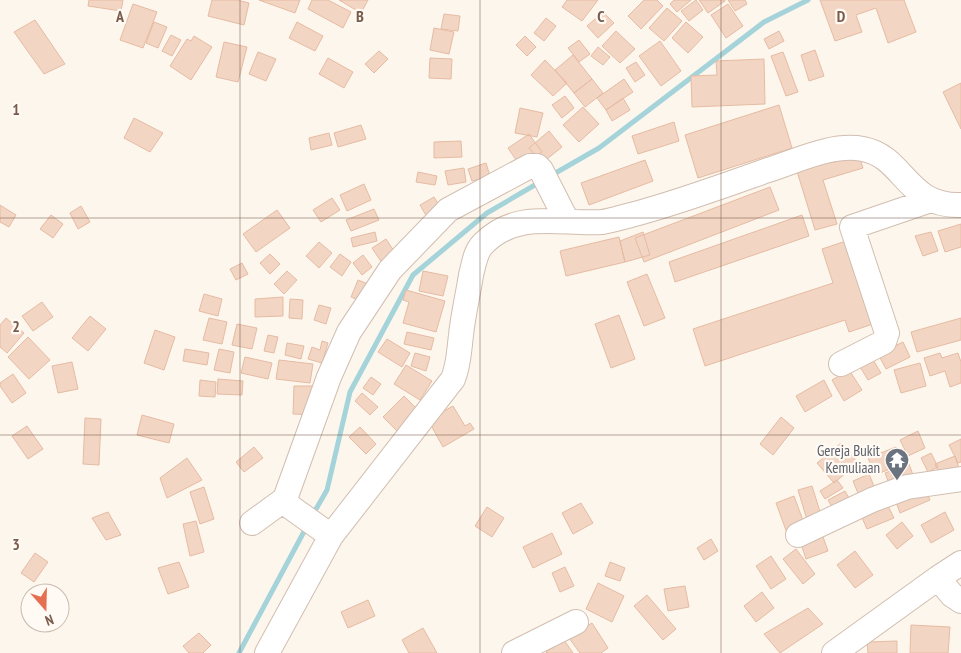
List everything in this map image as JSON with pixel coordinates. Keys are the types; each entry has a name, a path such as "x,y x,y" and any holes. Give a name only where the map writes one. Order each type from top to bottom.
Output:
{"street":[{"path":"267,653 326,532 453,379 458,366 461,334 475,256 483,244 502,230 529,221 602,222 634,214 816,154 843,148 864,149 884,158 920,194 931,200 949,205 961,205"},
{"path":"252,523 288,503 329,377 348,332 390,270 448,210 523,168 537,166 545,177 567,221"},
{"path":"841,364 884,342 887,333 852,227 931,200"},
{"path":"798,535 872,500 907,488 961,479"},
{"path":"288,503 326,532"},
{"path":"834,653 938,578 961,564"},
{"path":"938,578 952,595 961,601"},
{"path":"514,653 576,622"}],"building":[{"path":"89,0 123,0 121,11 88,6"},
{"path":"212,0 237,0 249,3 244,25 208,16"},
{"path":"259,0 300,0 295,13"},
{"path":"312,0 328,0 351,12 343,28 308,9"},
{"path":"339,0 368,0 361,13"},
{"path":"567,0 598,0 582,21 562,7"},
{"path":"644,0 657,0 663,6 641,29 628,16"},
{"path":"674,0 691,0 677,12 670,4"},
{"path":"696,0 703,10 689,21 681,11"},
{"path":"699,0 725,0 725,1 708,13"},
{"path":"728,0 745,0 747,4 735,11"},
{"path":"820,0 904,0 916,32 888,43 876,8 856,15 862,32 835,41"},
{"path":"133,4 157,12 143,48 120,40"},
{"path":"728,4 743,26 726,38 711,15"},
{"path":"667,8 682,21 664,41 649,28"},
{"path":"603,12 614,23 598,38 587,26"},
{"path":"444,14 460,16 458,31 441,29"},
{"path":"546,18 556,26 544,41 534,33"},
{"path":"35,20 65,64 44,74 14,32"},
{"path":"154,22 167,27 158,48 146,43"},
{"path":"297,22 323,36 315,51 289,38"},
{"path":"686,22 703,37 688,53 672,38"},
{"path":"434,28 454,32 449,54 430,50"},
{"path":"616,31 635,49 620,63 602,46"},
{"path":"779,31 784,41 769,49 764,39"},
{"path":"171,35 181,40 172,56 162,51"},
{"path":"194,36 212,47 191,80 170,66 187,39 191,41"},
{"path":"525,36 536,47 527,56 516,45"},
{"path":"579,40 590,54 579,62 568,48"},
{"path":"660,41 681,71 661,86 639,56"},
{"path":"224,42 247,47 238,82 216,77"},
{"path":"598,47 610,57 603,65 591,56"},
{"path":"815,50 824,76 809,81 801,55"},
{"path":"379,51 388,59 374,73 365,64"},
{"path":"258,52 276,59 266,81 249,74"},
{"path":"783,52 798,92 786,96 771,56"},
{"path":"573,55 592,79 574,93 555,70"},
{"path":"328,58 353,72 344,88 319,74"},
{"path":"430,58 452,59 451,79 429,78"},
{"path":"764,59 765,104 692,107 691,76 717,75 716,61"},
{"path":"545,60 567,83 553,96 531,75"},
{"path":"636,62 645,75 635,82 626,68"},
{"path":"592,79 603,93 585,107 574,93"},
{"path":"624,79 633,92 606,110 597,98"},
{"path":"961,83 961,129 943,92"},
{"path":"565,96 574,108 562,118 552,105"},
{"path":"623,98 630,110 612,121 606,110"},
{"path":"779,105 792,148 698,178 685,135"},
{"path":"583,107 599,124 579,142 563,125"},
{"path":"520,108 543,113 537,137 515,133"},
{"path":"134,118 163,133 150,152 124,138"},
{"path":"674,122 679,141 638,154 632,136"},
{"path":"361,125 366,139 338,147 334,133"},
{"path":"549,131 562,147 542,163 529,148"},
{"path":"329,133 332,145 311,150 309,138"},
{"path":"529,134 542,152 520,166 508,148"},
{"path":"461,141 462,157 434,158 434,142"},
{"path":"857,150 863,168 823,180 837,224 815,230 796,168"},
{"path":"645,160 653,181 589,205 581,183"},
{"path":"486,163 490,176 472,181 468,169"},
{"path":"464,168 466,182 448,185 445,171"},
{"path":"418,172 437,176 435,185 416,182"},
{"path":"364,184 371,200 347,211 340,195"},
{"path":"770,187 779,210 644,262 635,238"},
{"path":"434,197 442,210 428,219 420,205"},
{"path":"332,198 340,210 321,222 313,210"},
{"path":"0,205 16,215 9,227 0,222"},
{"path":"81,206 90,222 78,229 70,213"},
{"path":"374,209 379,220 351,231 346,220"},
{"path":"277,210 290,228 256,252 243,234"},
{"path":"51,215 63,224 53,238 40,229"},
{"path":"802,215 809,236 675,282 669,262"},
{"path":"961,224 961,247 945,252 938,231"},
{"path":"375,232 377,241 353,247 351,238"},
{"path":"643,232 650,255 625,262 620,241"},
{"path":"931,232 938,251 923,256 915,236"},
{"path":"619,237 625,262 566,276 560,251"},
{"path":"386,239 396,254 382,263 372,248"},
{"path":"846,241 873,324 849,332 845,320 705,366 693,329 833,283 822,249"},
{"path":"319,242 332,253 319,268 306,256"},
{"path":"270,254 280,264 270,274 260,263"},
{"path":"340,254 351,262 342,276 330,267"},
{"path":"363,255 372,267 362,275 353,263"},
{"path":"242,263 248,274 236,280 230,269"},
{"path":"287,271 297,280 284,294 274,284"},
{"path":"423,271 448,276 443,296 419,291"},
{"path":"647,274 665,318 644,326 627,282"},
{"path":"358,280 368,284 361,301 351,297"},
{"path":"406,290 445,301 436,332 403,323 409,302 403,300"},
{"path":"204,294 222,299 218,316 199,311"},
{"path":"283,297 283,316 255,317 255,299"},
{"path":"290,299 303,300 302,319 289,318"},
{"path":"42,302 53,317 33,331 22,316"},
{"path":"319,305 331,308 326,324 314,320"},
{"path":"619,315 635,359 611,368 595,324"},
{"path":"90,316 106,329 88,351 72,338"},
{"path":"6,318 24,333 7,353 0,347 0,325"},
{"path":"209,318 227,322 222,344 203,340"},
{"path":"961,318 961,340 917,352 911,332"},
{"path":"237,324 257,328 252,349 232,345"},
{"path":"155,330 175,337 164,370 144,363"},
{"path":"407,332 434,338 431,350 404,344"},
{"path":"268,335 278,337 274,353 264,351"},
{"path":"28,337 50,360 29,379 8,357"},
{"path":"387,339 410,353 402,367 378,352"},
{"path":"322,341 328,343 322,363 308,359 312,347 320,350"},
{"path":"903,342 910,357 886,369 878,354"},
{"path":"287,343 304,346 301,359 285,355"},
{"path":"185,349 209,353 207,365 183,361"},
{"path":"219,349 234,352 230,373 214,370"},
{"path":"415,353 430,357 426,371 411,366"},
{"path":"940,353 942,358 958,353 961,362 961,383 950,387 945,371 930,376 924,358"},
{"path":"245,357 272,363 268,379 241,373"},
{"path":"872,358 881,373 868,380 859,365"},
{"path":"279,360 313,364 310,383 276,379"},
{"path":"72,362 78,389 58,393 52,366"},
{"path":"920,363 926,386 901,393 894,370"},
{"path":"406,365 432,381 420,400 394,384"},
{"path":"849,370 862,390 844,401 832,380"},
{"path":"13,374 26,393 12,403 0,386 0,383"},
{"path":"371,377 381,384 373,395 363,388"},
{"path":"218,379 243,381 242,395 217,394"},
{"path":"200,380 216,382 215,397 199,396"},
{"path":"824,380 832,396 805,412 796,396"},
{"path":"294,386 315,386 315,415 293,414"},
{"path":"362,393 378,407 370,415 355,401"},
{"path":"404,396 420,412 399,433 383,417"},
{"path":"453,406 465,426 470,423 474,429 443,447 428,420"},
{"path":"142,415 174,424 169,443 137,435"},
{"path":"781,417 794,428 773,455 760,444"},
{"path":"85,418 101,419 99,465 83,464"},
{"path":"27,426 43,449 28,459 12,436"},
{"path":"360,427 376,444 366,454 349,437"},
{"path":"918,431 925,448 908,456 900,440"},
{"path":"961,439 961,462 958,463 949,445"},
{"path":"841,443 858,463 834,483 817,463"},
{"path":"254,447 263,458 244,472 236,462"},
{"path":"896,447 902,464 875,475 868,458"},
{"path":"931,453 938,467 928,472 921,458"},
{"path":"955,456 959,468 940,476 935,464"},
{"path":"187,458 202,480 167,498 160,478"},
{"path":"909,464 916,483 892,491 885,473"},
{"path":"869,474 878,496 862,503 853,481"},
{"path":"837,480 843,488 825,499 820,491"},
{"path":"812,486 822,518 808,523 798,490"},
{"path":"204,487 214,519 200,524 190,492"},
{"path":"926,490 930,500 900,513 896,502"},
{"path":"845,491 853,505 836,514 828,500"},
{"path":"794,496 805,526 787,533 776,503"},
{"path":"885,500 894,518 867,529 859,511"},
{"path":"581,503 593,523 573,534 562,513"},
{"path":"487,507 504,518 492,537 475,526"},
{"path":"108,512 121,535 106,540 92,518"},
{"path":"945,512 954,530 931,543 921,525"},
{"path":"196,521 204,552 190,556 183,524"},
{"path":"902,522 913,536 897,549 886,535"},
{"path":"552,533 562,554 533,568 523,547"},
{"path":"822,534 828,551 806,559 800,541"},
{"path":"711,539 718,551 704,560 697,548"},
{"path":"796,549 815,574 803,584 783,559"},
{"path":"855,551 873,575 855,588 837,565"},
{"path":"35,553 48,562 34,582 21,573"},
{"path":"771,556 786,579 771,589 756,566"},
{"path":"179,562 189,587 168,594 158,568"},
{"path":"610,562 625,568 620,581 605,576"},
{"path":"565,567 574,586 560,592 552,573"},
{"path":"598,583 624,596 612,622 586,609"},
{"path":"685,586 689,607 668,611 664,589"},
{"path":"762,592 774,608 756,622 744,606"},
{"path":"647,595 676,629 663,640 634,606"},
{"path":"368,600 375,616 348,628 341,612"},
{"path":"808,608 823,624 780,653 764,634"},
{"path":"592,623 608,648 601,653 580,653 569,638"},
{"path":"911,625 950,627 948,653 910,653"},
{"path":"423,628 437,653 409,653 402,640"},
{"path":"199,633 211,645 203,653 189,653 183,646"},
{"path":"564,640 573,653 546,652"},
{"path":"897,641 897,653 868,653 867,642"}],"waterway":[{"path":"552,175 599,148 764,22 808,0"},
{"path":"312,516 327,490 350,392 413,275 487,213 540,182"},
{"path":"239,653 307,526"}],"place":[{"name":"Gereja Bukit Kemuliaan","path":"897,481"}]}
